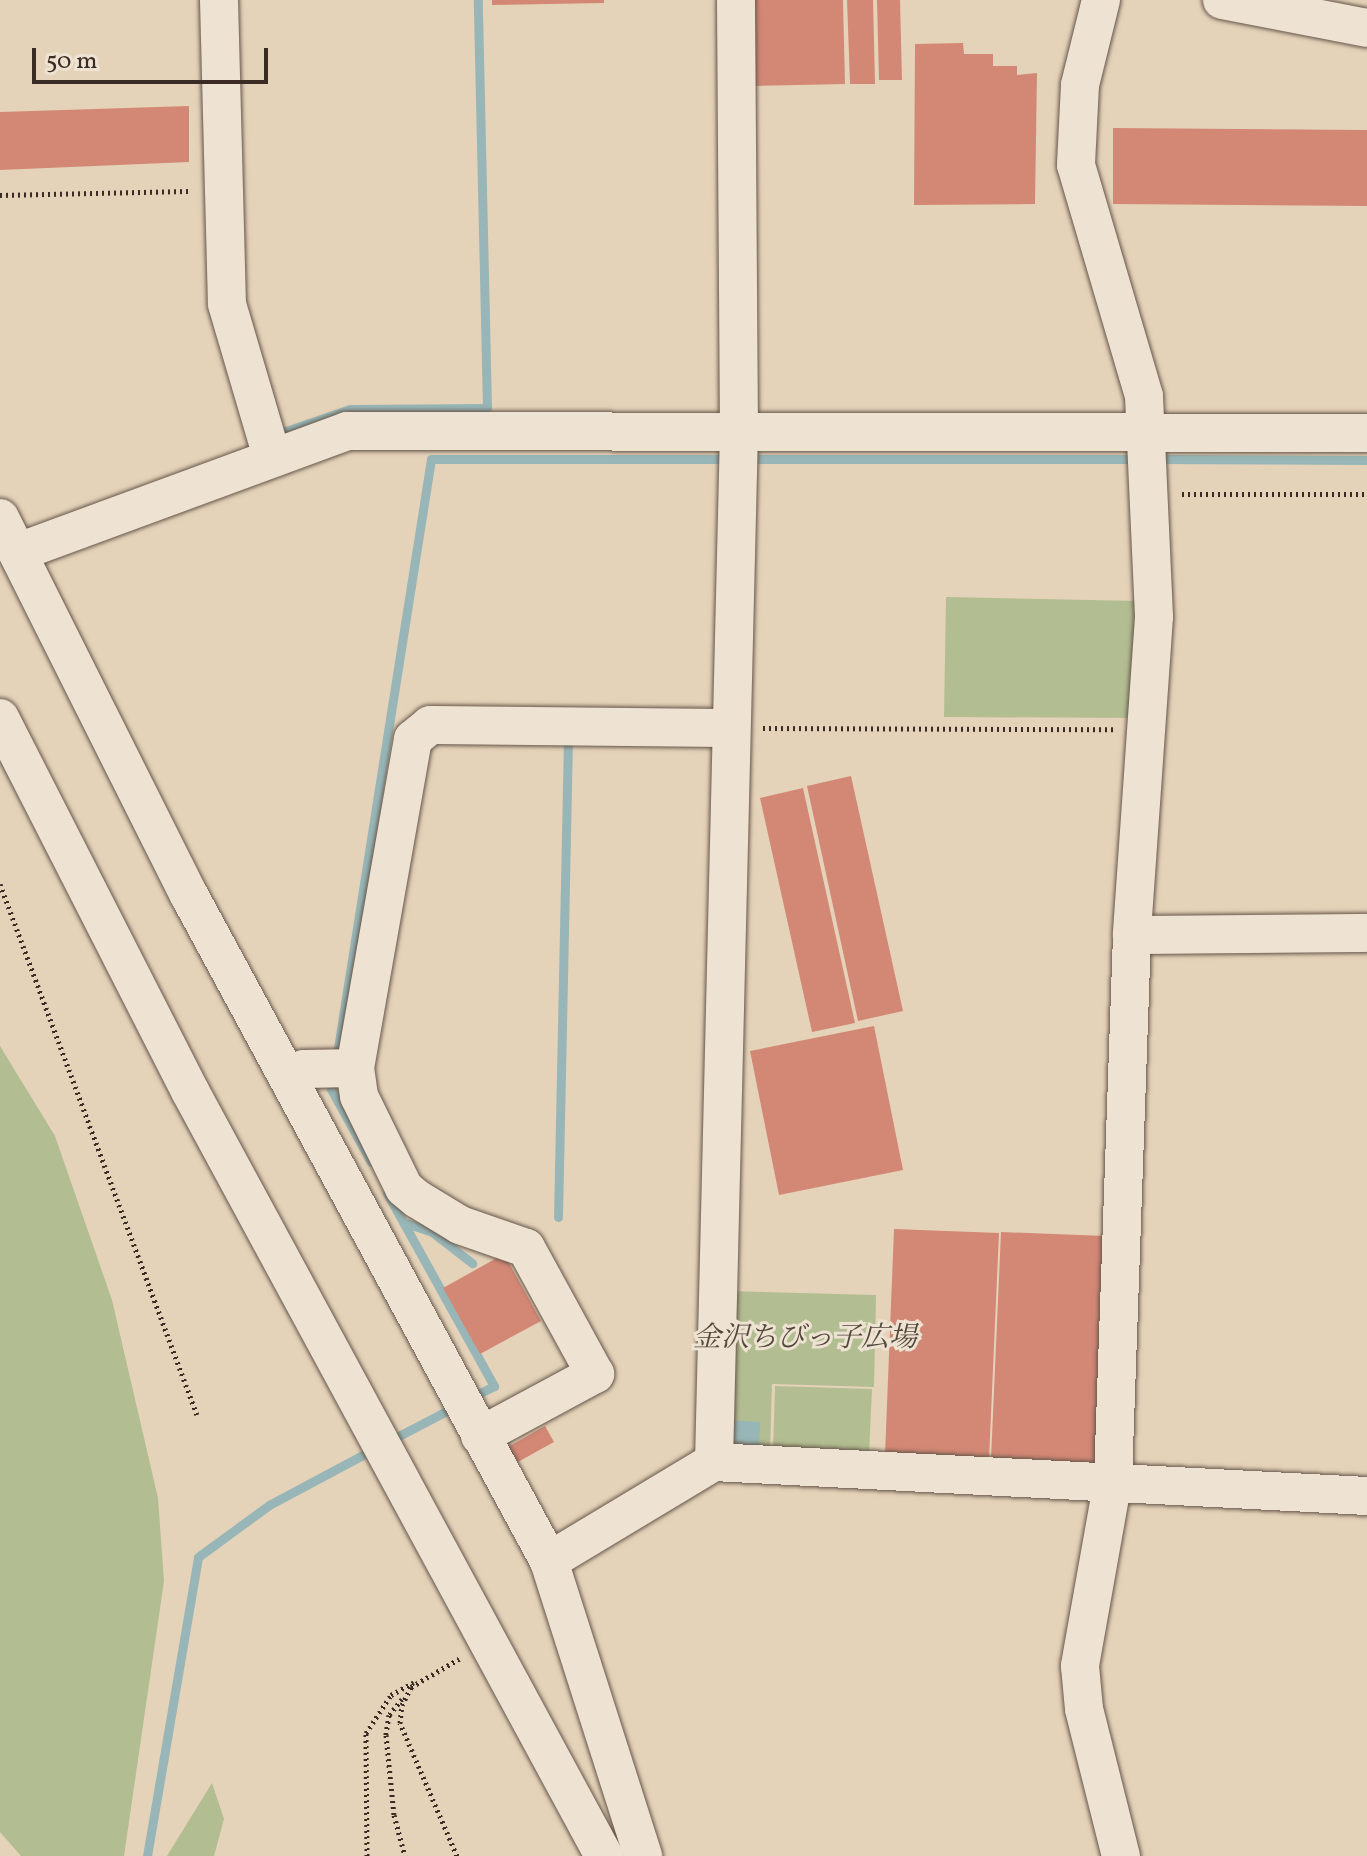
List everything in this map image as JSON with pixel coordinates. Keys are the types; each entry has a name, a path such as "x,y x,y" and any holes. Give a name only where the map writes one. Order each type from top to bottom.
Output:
{"street":[{"path":"219,0 227,304 272,457"},
{"path":"714,1462 737,448 736,0"},
{"path":"1101,0 1080,85 1076,165 1124,314 1144,396 1154,617 1149,729 1132,935 1113,1480 1080,1666 1084,1709 1121,1856"},
{"path":"1222,0 1367,28"},
{"path":"21,551 347,431 737,448 1367,433"},
{"path":"0,518 21,551 55,633 189,895 297,1072 450,1383 549,1561 643,1856"},
{"path":"0,718 17,784 373,1425 604,1856"},
{"path":"476,1428 595,1374 526,1248 460,1225 404,1188 359,1096 351,1067 413,739 430,725 730,728"},
{"path":"1132,935 1367,933"},
{"path":"297,1072 351,1067"},
{"path":"549,1561 714,1462 1113,1480 1367,1496"}],"path":[{"path":"0,195 222,190"},
{"path":"1149,486 1367,494"},
{"path":"730,728 1149,729"},
{"path":"0,884 197,1415"},
{"path":"367,1856 366,1733 391,1695 492,1643"},
{"path":"405,1856 394,1815 386,1735 389,1715 411,1687 426,1676"},
{"path":"411,1687 402,1705 403,1735 457,1856"}],"green space":[{"path":"946,597 1140,601 1137,718 944,717"},
{"path":"0,1046 55,1136 112,1300 158,1498 164,1581 124,1856 21,1856 0,1832"},
{"name":"金沢ちびっ子広場","path":"725,1291 876,1295 874,1387 772,1384 770,1452 719,1453"},
{"path":"775,1386 872,1389 869,1454 773,1452"},
{"path":"212,1783 224,1819 214,1856 167,1856"}],"water":[{"path":"728,1420 760,1422 759,1447 726,1445"}],"building":[{"path":"492,0 604,0 604,3 492,5"},
{"path":"754,0 843,0 845,84 755,86"},
{"path":"847,0 873,0 875,84 850,84"},
{"path":"877,0 900,0 902,80 879,80"},
{"path":"963,43 964,54 993,54 993,66 1017,66 1017,75 1037,73 1035,204 914,205 915,44"},
{"path":"189,106 189,162 0,170 0,112"},
{"path":"1113,128 1367,130 1367,206 1113,204"},
{"path":"851,776 903,1011 858,1021 807,786"},
{"path":"803,788 855,1023 812,1032 760,798"},
{"path":"874,1026 903,1170 779,1195 750,1051"},
{"path":"894,1229 999,1233 989,1459 885,1455"},
{"path":"1001,1232 1105,1236 1095,1463 991,1459"},
{"path":"504,1254 541,1321 480,1354 443,1288"},
{"path":"545,1426 554,1442 516,1463 508,1447"}],"waterway":[{"path":"280,433 350,409 487,408 478,0"},
{"path":"336,1061 431,459 732,459"},
{"path":"746,459 1140,459"},
{"path":"1154,459 1367,460"},
{"path":"558,1217 568,743"},
{"path":"333,1075 331,1089 371,1162"},
{"path":"387,1193 494,1386 472,1397"},
{"path":"403,1222 432,1232 472,1263"},
{"path":"391,1440 456,1406"},
{"path":"147,1856 198,1557 269,1505 374,1449"}]}
